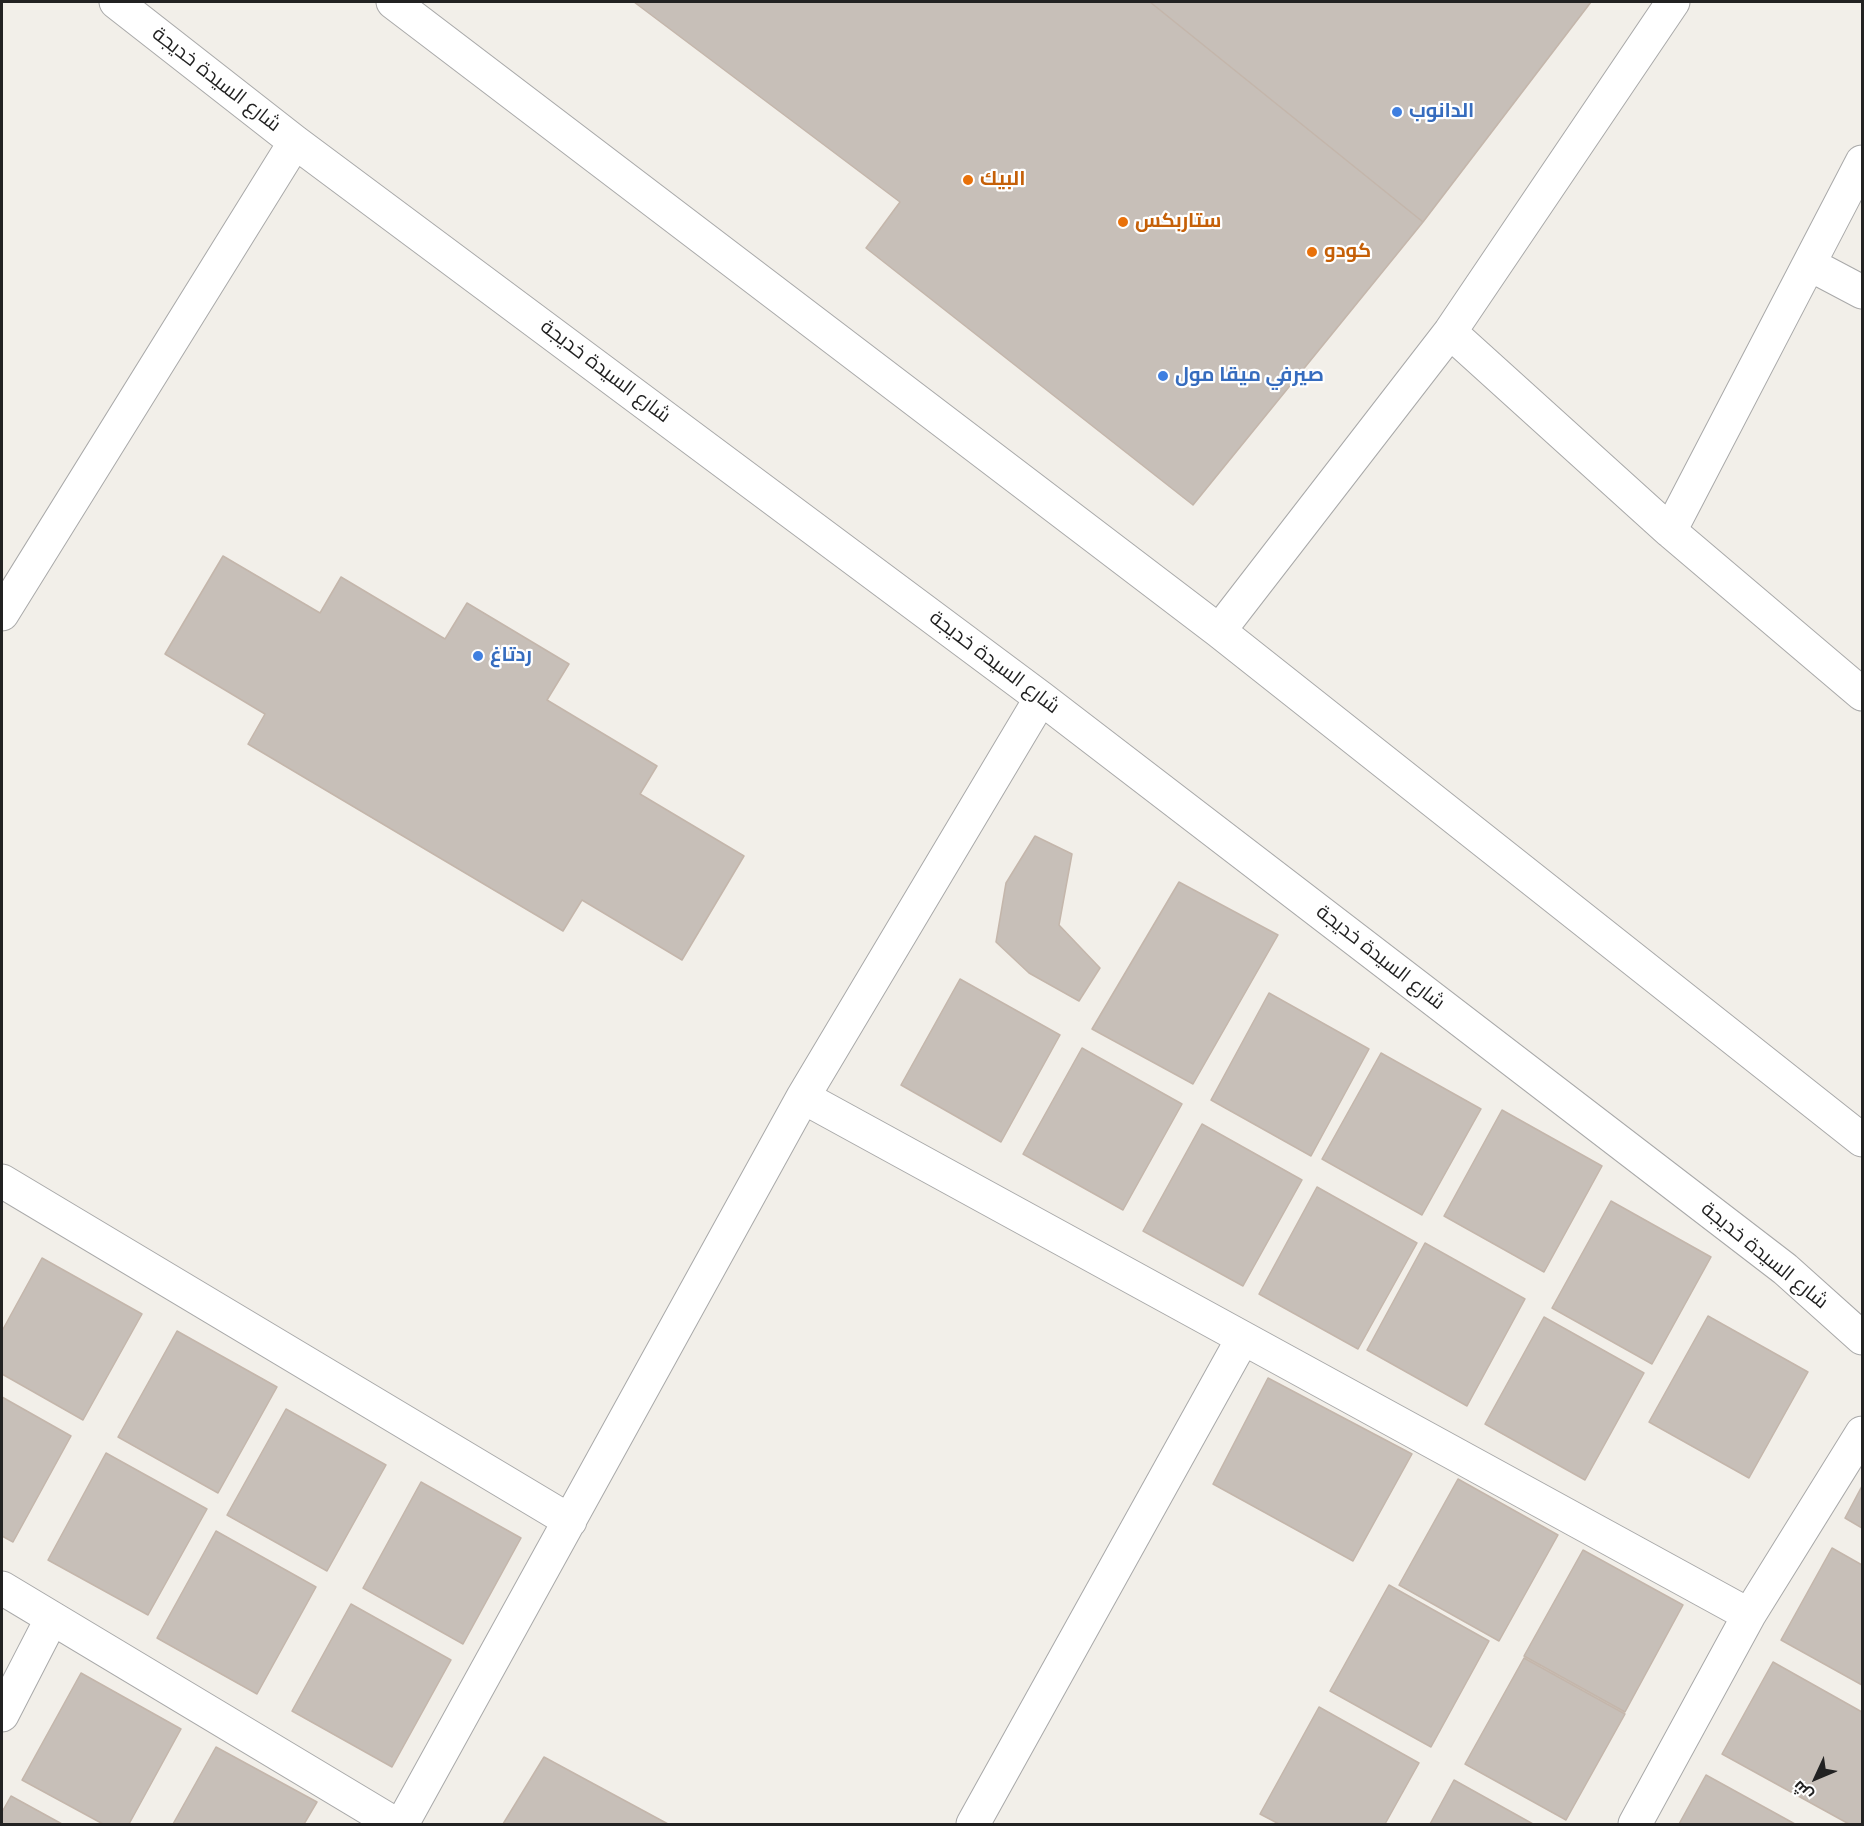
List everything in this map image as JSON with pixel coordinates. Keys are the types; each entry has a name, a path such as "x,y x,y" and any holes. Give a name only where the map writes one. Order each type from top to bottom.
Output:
{"street":[{"name":"شارع السيدة خديجة","path":"116,2 295,142 1041,698 1785,1269 1863,1338"},
{"path":"393,2 1219,631 1863,1140"},
{"path":"1219,631 1449,332 1673,2"},
{"path":"2,614 295,142"},
{"path":"1670,531 1863,162"},
{"path":"1809,264 1863,292"},
{"path":"1449,332 1670,531 1863,694"},
{"path":"402,1824 803,1097 1041,698"},
{"path":"803,1097 1749,1615"},
{"path":"2,1181 570,1521"},
{"path":"973,1824 1243,1338"},
{"path":"1635,1824 1749,1615 1863,1434"},
{"path":"2,1588 395,1824"},
{"path":"2,1715 52,1618"}],"building":[{"name":"صيرفي ميقا مول","path":"634,2 1150,2 1423,222 1193,505 866,248 900,202"},
{"name":"الدانوب","path":"1150,2 1591,2 1423,222"},
{"path":"223,556 320,613 341,577 445,639 467,603 569,664 547,700 657,766 640,794 744,856 682,960 582,900 563,931 248,744 265,714 165,654"},
{"path":"1035,836 1072,854 1059,925 1100,968 1079,1001 1029,973 996,942 1006,883"},
{"path":"1179,882 1278,935 1193,1084 1092,1029"},
{"path":"960,979 1060,1035 1001,1142 901,1085"},
{"path":"1269,993 1369,1049 1311,1156 1211,1100"},
{"path":"1082,1048 1182,1104 1123,1210 1023,1154"},
{"path":"1381,1053 1481,1109 1422,1215 1322,1159"},
{"path":"1502,1110 1602,1166 1544,1272 1444,1216"},
{"path":"1202,1124 1302,1180 1243,1286 1143,1231"},
{"path":"1317,1187 1417,1243 1358,1349 1259,1294"},
{"path":"1611,1201 1711,1257 1652,1364 1552,1308"},
{"path":"1425,1243 1525,1299 1467,1406 1367,1350"},
{"path":"42,1258 142,1314 83,1420 2,1374 2,1331"},
{"path":"1708,1316 1808,1372 1749,1478 1649,1422"},
{"path":"1544,1317 1644,1373 1585,1480 1485,1424"},
{"path":"177,1331 277,1387 218,1493 118,1437"},
{"path":"1268,1378 1412,1454 1353,1561 1213,1484"},
{"path":"2,1397 71,1436 13,1542 2,1536"},
{"path":"286,1409 386,1465 327,1571 227,1515"},
{"path":"106,1453 207,1509 148,1615 48,1560"},
{"path":"1458,1479 1558,1535 1499,1641 1399,1585"},
{"path":"421,1482 521,1538 463,1644 363,1588"},
{"path":"1862,1486 1862,1528 1845,1518"},
{"path":"216,1531 316,1587 257,1694 157,1638"},
{"path":"1832,1548 1862,1565 1862,1685 1781,1640"},
{"path":"1583,1550 1683,1605 1625,1712 1524,1656"},
{"path":"1389,1585 1489,1641 1431,1747 1330,1691"},
{"path":"351,1604 451,1660 392,1767 292,1711"},
{"path":"1524,1658 1625,1714 1566,1820 1465,1764"},
{"path":"1773,1662 1862,1712 1862,1824 1849,1824 1722,1754"},
{"path":"81,1673 181,1729 129,1824 103,1824 22,1780"},
{"path":"1319,1707 1419,1763 1385,1824 1279,1824 1260,1814"},
{"path":"216,1747 317,1802 304,1824 173,1824"},
{"path":"544,1757 668,1824 503,1824"},
{"path":"1706,1775 1795,1824 1679,1824"},
{"path":"1454,1780 1533,1824 1430,1824"},
{"path":"11,1796 62,1824 2,1824 2,1812"}],"place":[{"name":"الدانوب","path":"1397,112"},
{"name":"البيك","path":"968,180"},
{"name":"ستاربكس","path":"1123,222"},
{"name":"كودو","path":"1312,252"},
{"name":"صيرفي ميقا مول","path":"1163,376"},
{"name":"ردتاغ","path":"478,656"}]}
